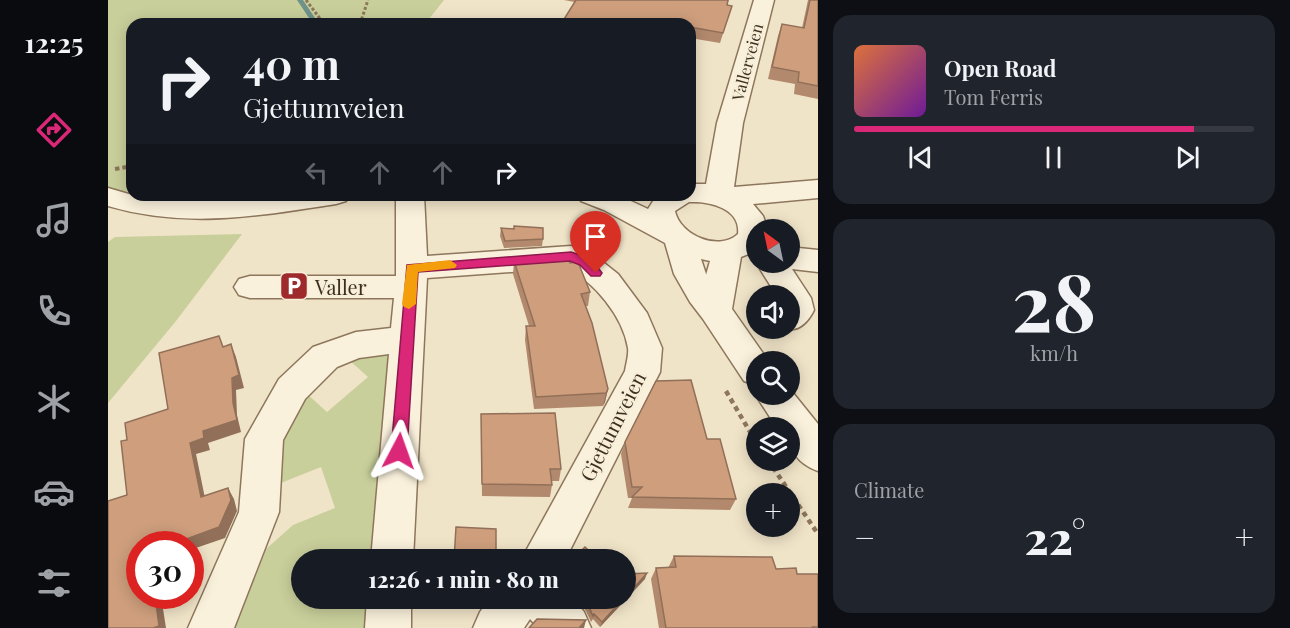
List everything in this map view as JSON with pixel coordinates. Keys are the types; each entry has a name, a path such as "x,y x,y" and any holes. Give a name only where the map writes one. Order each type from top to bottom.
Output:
{"street":[{"name":"Vallerveien","path":"723,197 720,184 730,123 764,0"},
{"name":"Vallerveien","path":"696,172 730,123"},
{"path":"723,197 818,190"},
{"path":"766,219 818,190"},
{"path":"696,192 706,192 723,197 740,206 751,219"},
{"path":"108,197 129,204 175,211 221,211 293,201"},
{"path":"393,549 411,278 410,201"},
{"path":"606,201 694,248 727,251 741,247 746,243"},
{"path":"671,201 663,207 661,219 674,237 701,294 734,324"},
{"path":"727,251 734,324 747,351"},
{"name":"Gjettumveien","path":"250,287 411,278 571,257 584,262 627,308 639,329 645,351 642,372 548,549"},
{"path":"800,258 818,261"},
{"path":"211,628 259,512 264,440 292,389 325,357 356,345 406,339"},
{"path":"781,405 818,454"},
{"path":"388,628 389,609"},
{"path":"496,628 510,609"},
{"path":"550,609 568,628"}],"path":[{"path":"306,0 320,18"},
{"path":"362,18 368,0"},
{"path":"108,171 126,167"},
{"path":"775,471 818,534"}],"green space":[{"path":"108,0 444,0 430,18 126,18 126,194 108,192"},
{"path":"176,201 252,201 222,207"},
{"path":"242,234 176,321 108,403 108,242 115,237"},
{"path":"366,352 397,358 379,549 291,549 291,609 373,609 372,628 227,628 246,567 293,525 335,508 321,467 281,483 283,435 306,393 327,412 368,377 348,359"}],"building":[{"path":"576,0 728,0 727,5 732,6 723,33 696,28 696,18 565,18"},
{"path":"810,0 818,0 818,86 798,82 799,72 772,67 782,24 804,28"},
{"path":"514,226 543,228 543,239 505,241 501,228 514,229"},
{"path":"567,257 570,263 578,262 590,292 581,294 592,323 608,389 606,393 536,397 526,326 535,326 514,261"},
{"path":"219,336 223,347 231,344 239,375 232,378 233,403 237,420 203,431 204,438 190,443 201,497 228,488 231,500 219,527 204,533 126,531 126,609 157,609 159,626 108,628 108,501 127,495 121,441 127,440 125,423 168,409 159,353"},
{"path":"691,380 707,439 720,439 736,499 632,497 642,487 632,487 625,442 656,381"},
{"path":"555,413 561,469 550,469 552,485 482,484 481,414"},
{"path":"456,527 496,529 496,549 455,549"},
{"path":"674,556 772,557 776,569 796,568 797,574 818,574 818,627 666,628 656,568 676,567"},
{"path":"647,573 636,586 636,574"},
{"path":"590,609 614,609 602,622 594,614 593,616"},
{"path":"537,619 586,620 579,628 529,628"}],"waterway":[{"path":"300,0 312,18"}],"slow traffic":[{"path":"409,304 412,268 450,265"}],"place":[{"name":"Valler","path":"294,286"}],"route":[{"path":"399,451 412,268 571,257 584,262 596,273"}]}
